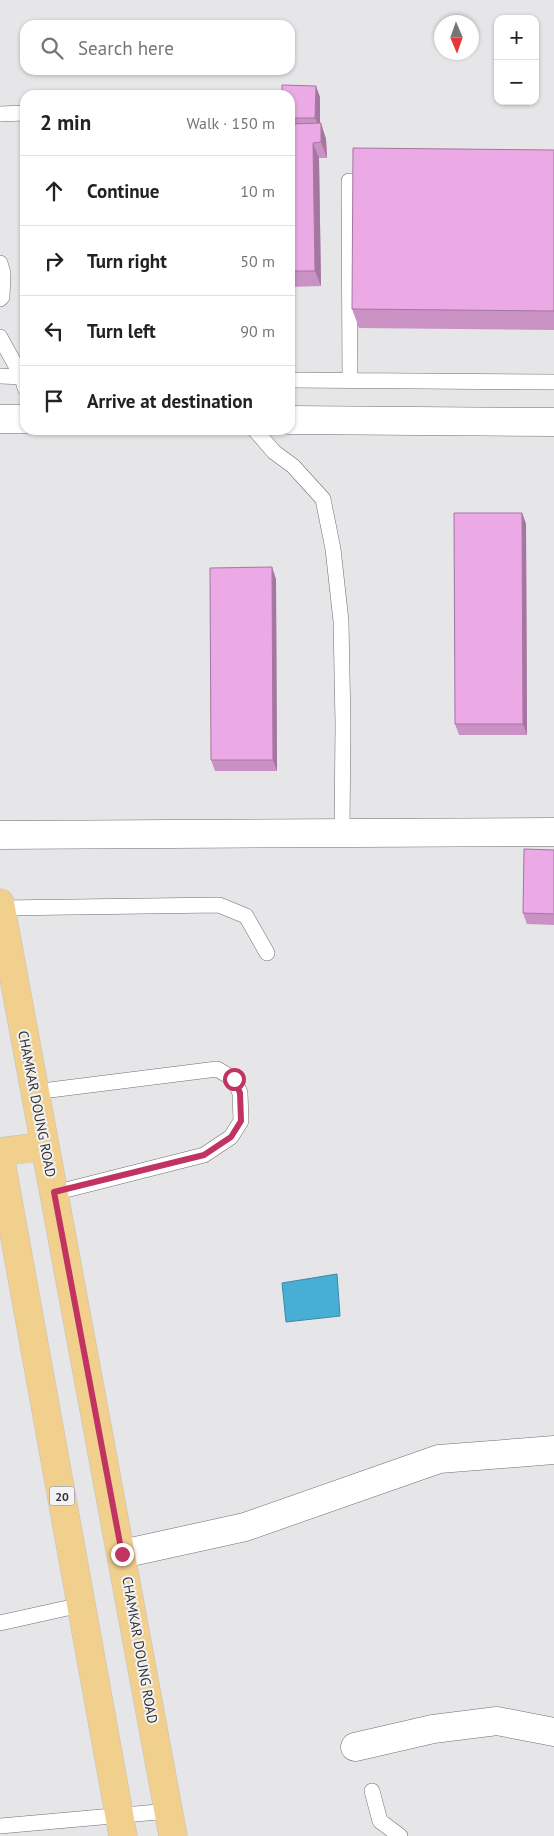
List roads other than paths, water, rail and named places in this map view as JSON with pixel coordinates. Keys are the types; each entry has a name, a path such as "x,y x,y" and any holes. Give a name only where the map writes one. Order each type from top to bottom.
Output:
{"main road":[{"name":"CHAMKAR DOUNG ROAD","path":"1,906 171,1824"},
{"path":"0,1154 45,1146"},
{"name":"20","path":"0,1154 121,1826"}],"street":[{"path":"0,419 20,419"},
{"path":"295,420 554,422"},
{"path":"0,835 554,832"},
{"path":"122,1554 245,1527 439,1459 554,1450"},
{"path":"355,1747 433,1730 497,1721 554,1732"}],"lane":[{"path":"0,114 20,113"},
{"path":"349,181 350,380"},
{"path":"0,263 3,273 2,297 0,299"},
{"path":"0,337 20,373"},
{"path":"0,376 20,379"},
{"path":"295,380 554,382"},
{"path":"259,435 274,452 293,466 323,499 333,549 340,621 343,724 342,833"},
{"path":"1,906 219,905 246,916 267,953"},
{"path":"34,1092 217,1068 234,1079 240,1093 241,1121 231,1137 204,1155 54,1192"},
{"path":"0,1623 81,1605"},
{"path":"372,1791 380,1820 400,1836"},
{"path":"0,1826 171,1824"}],"water":[{"path":"337,1274 340,1316 286,1322 282,1283"}]}
